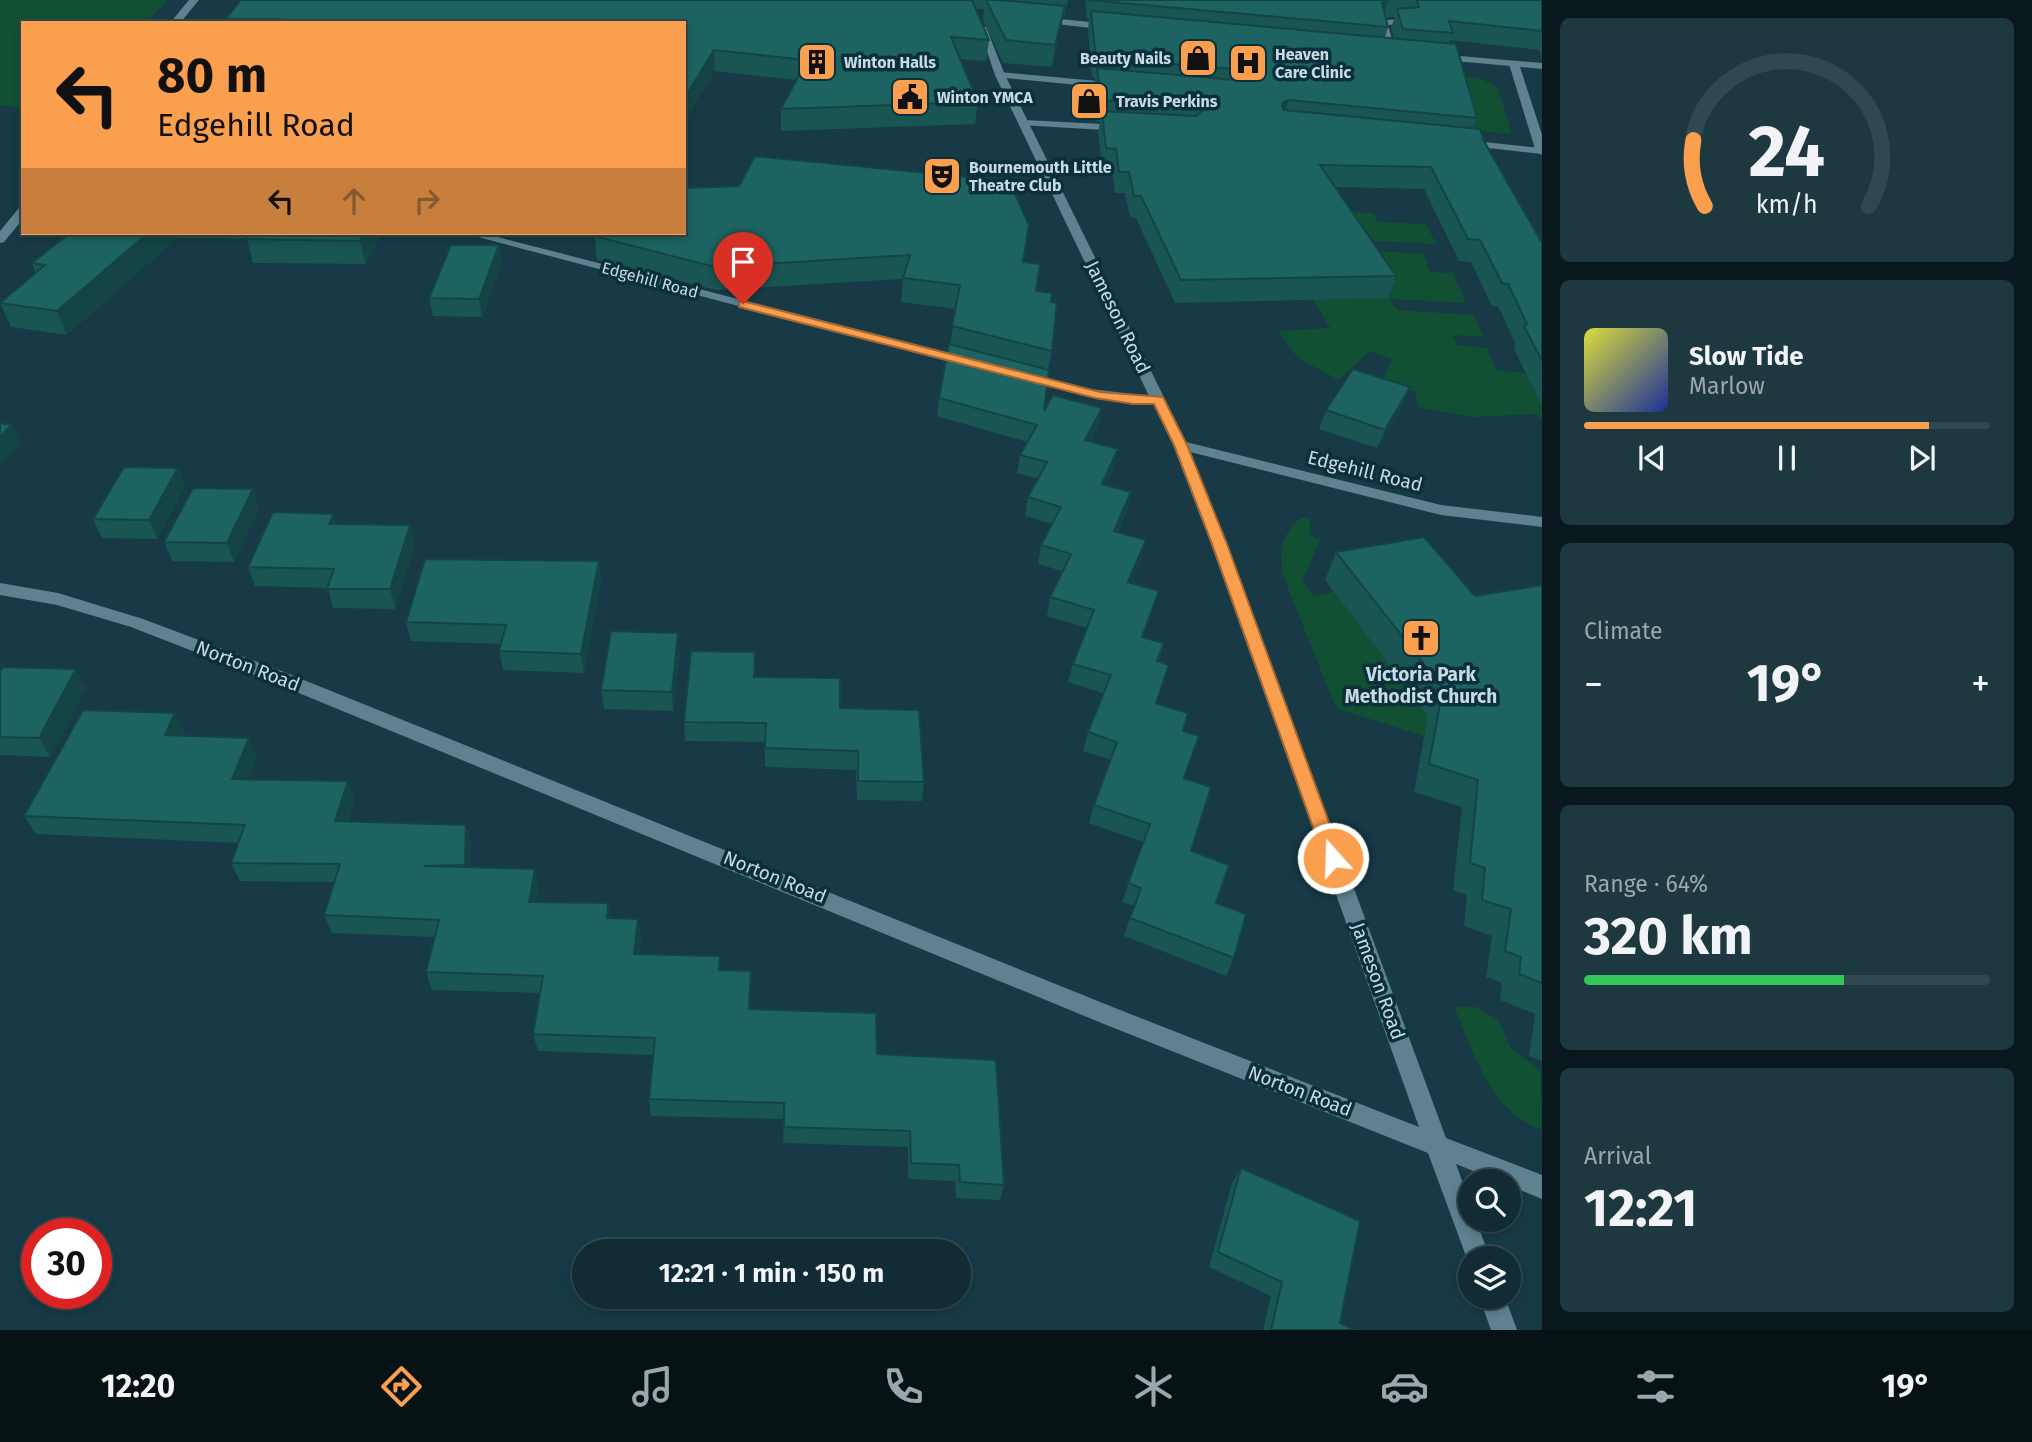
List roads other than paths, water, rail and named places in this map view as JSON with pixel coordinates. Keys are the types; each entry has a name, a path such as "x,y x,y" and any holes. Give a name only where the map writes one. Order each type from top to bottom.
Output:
{"street":[{"path":"178,21 194,0"},
{"name":"Jameson Road","path":"972,14 980,24 981,33 1000,75 1181,445 1474,1246"},
{"path":"1026,19 1121,28"},
{"path":"1391,53 1383,23 1408,22"},
{"path":"1378,51 1405,54"},
{"path":"1419,55 1542,66"},
{"path":"1446,142 1542,152 1514,64"},
{"path":"1000,75 1134,87"},
{"path":"1024,123 1136,129"},
{"path":"0,239 21,213"},
{"name":"Edgehill Road","path":"477,235 986,367"},
{"path":"1014,374 1100,396 1159,400"},
{"name":"Edgehill Road","path":"1181,445 1441,510 1542,522"},
{"name":"Norton Road","path":"0,589 58,598 137,623 278,677 1112,1017 1542,1187"},
{"path":"1496,1309 1504,1330"}],"place":[{"name":"Beauty Nails","path":"1198,58"},
{"name":"Winton Halls","path":"817,62"},
{"name":"Heaven Care Clinic","path":"1248,63"},
{"name":"Winton YMCA","path":"910,97"},
{"name":"Travis Perkins","path":"1089,101"},
{"name":"Bournemouth Little Theatre Club","path":"942,176"},
{"name":"Victoria Park Methodist Church","path":"1421,638"}]}
